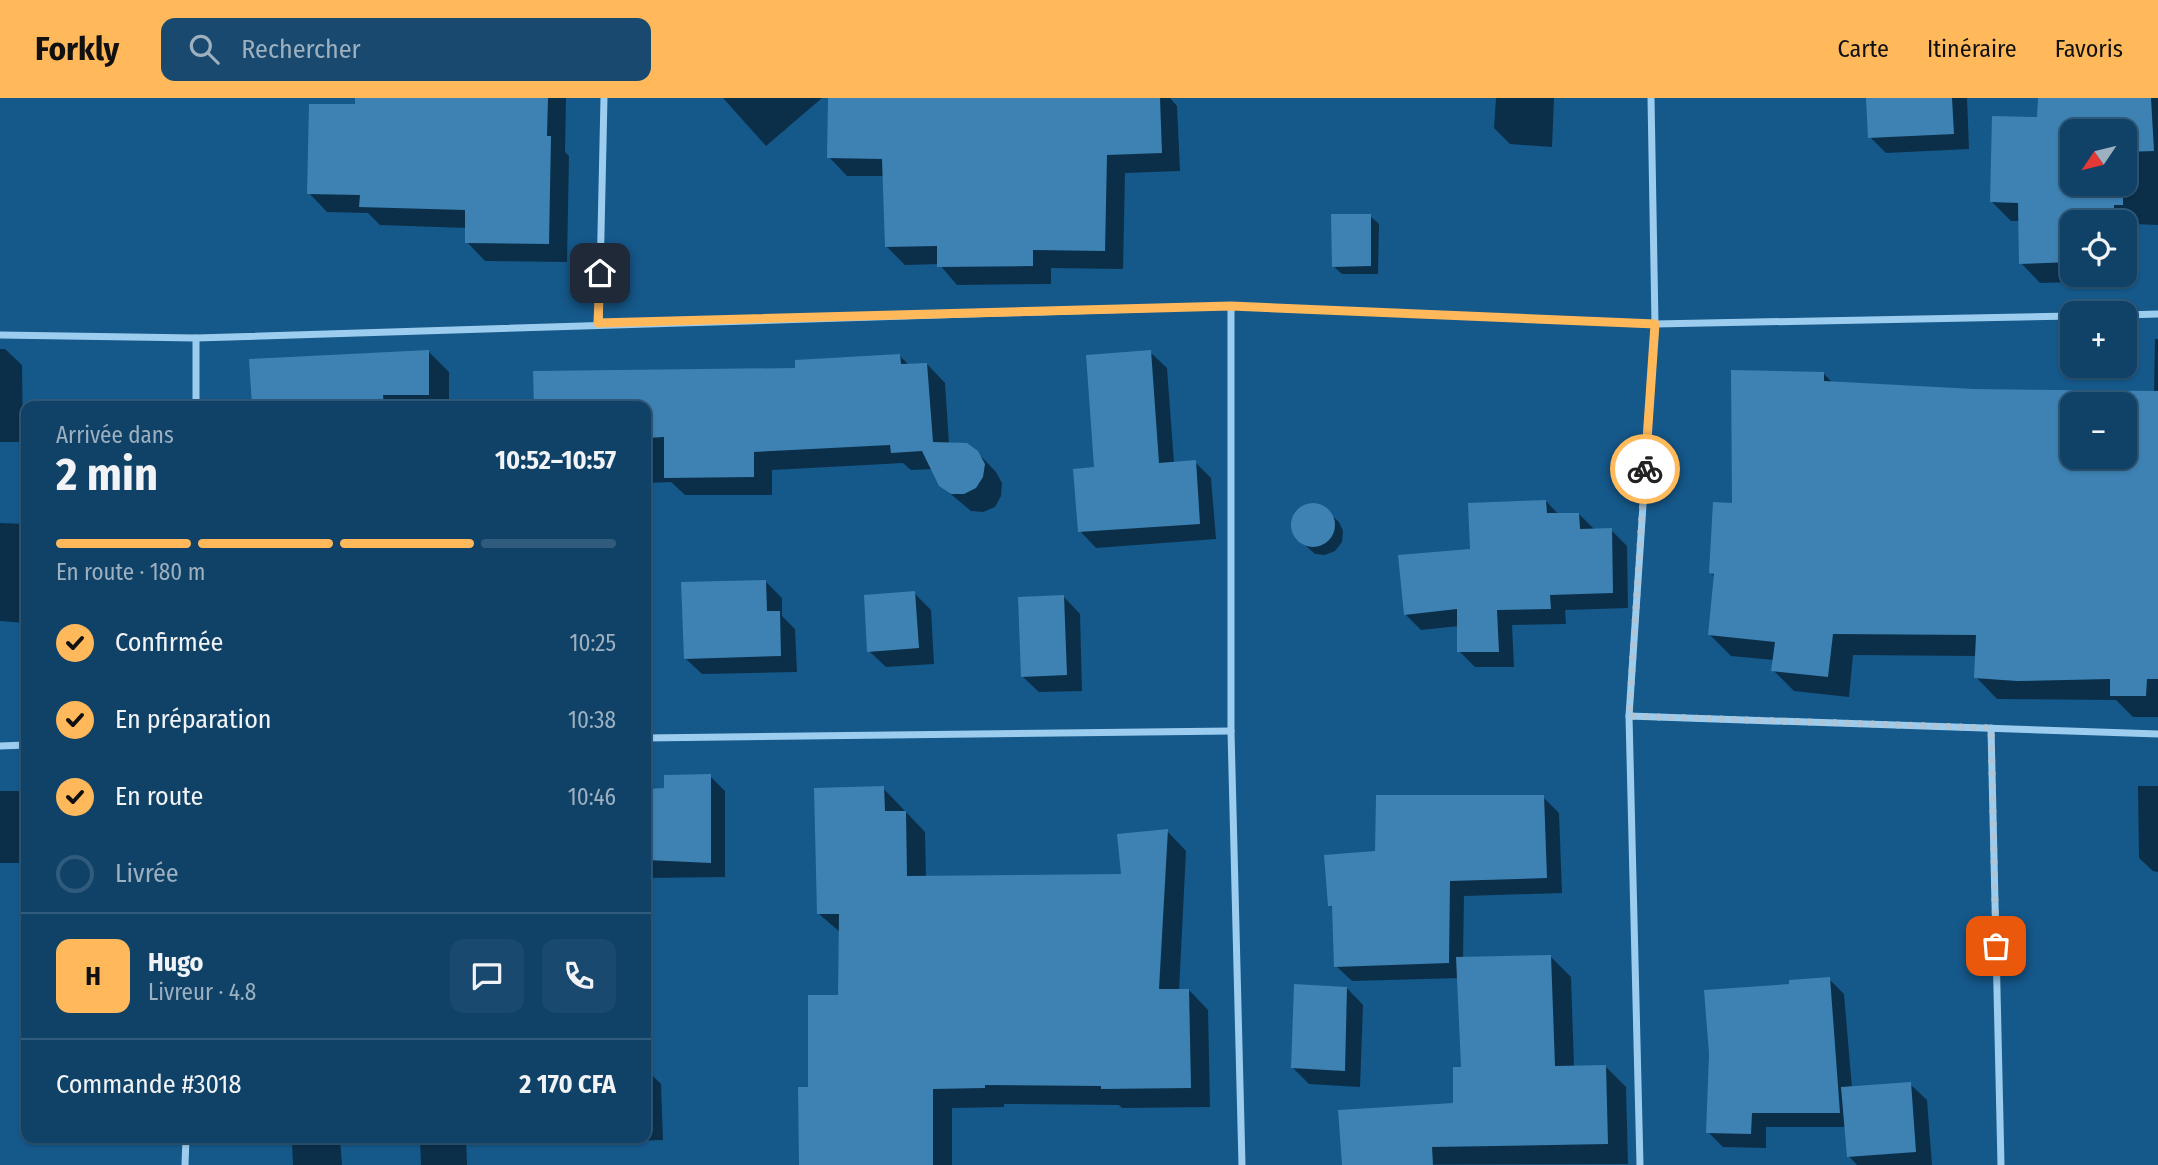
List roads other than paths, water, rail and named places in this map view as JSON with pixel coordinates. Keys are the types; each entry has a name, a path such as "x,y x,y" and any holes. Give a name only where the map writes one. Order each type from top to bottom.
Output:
{"street":[{"path":"598,323 604,98"},
{"path":"1640,1165 1629,716 1655,324 1651,98"},
{"path":"1231,306 1231,731 1242,1165"},
{"path":"0,335 196,338 598,323 1231,306 1655,324 2060,316"},
{"path":"2137,315 2158,314"},
{"path":"196,338 196,401"},
{"path":"1629,716 2158,734"},
{"path":"1991,728 2001,1165"},
{"path":"651,738 1231,731"},
{"path":"0,746 21,745"},
{"path":"185,1165 186,1143"}]}
